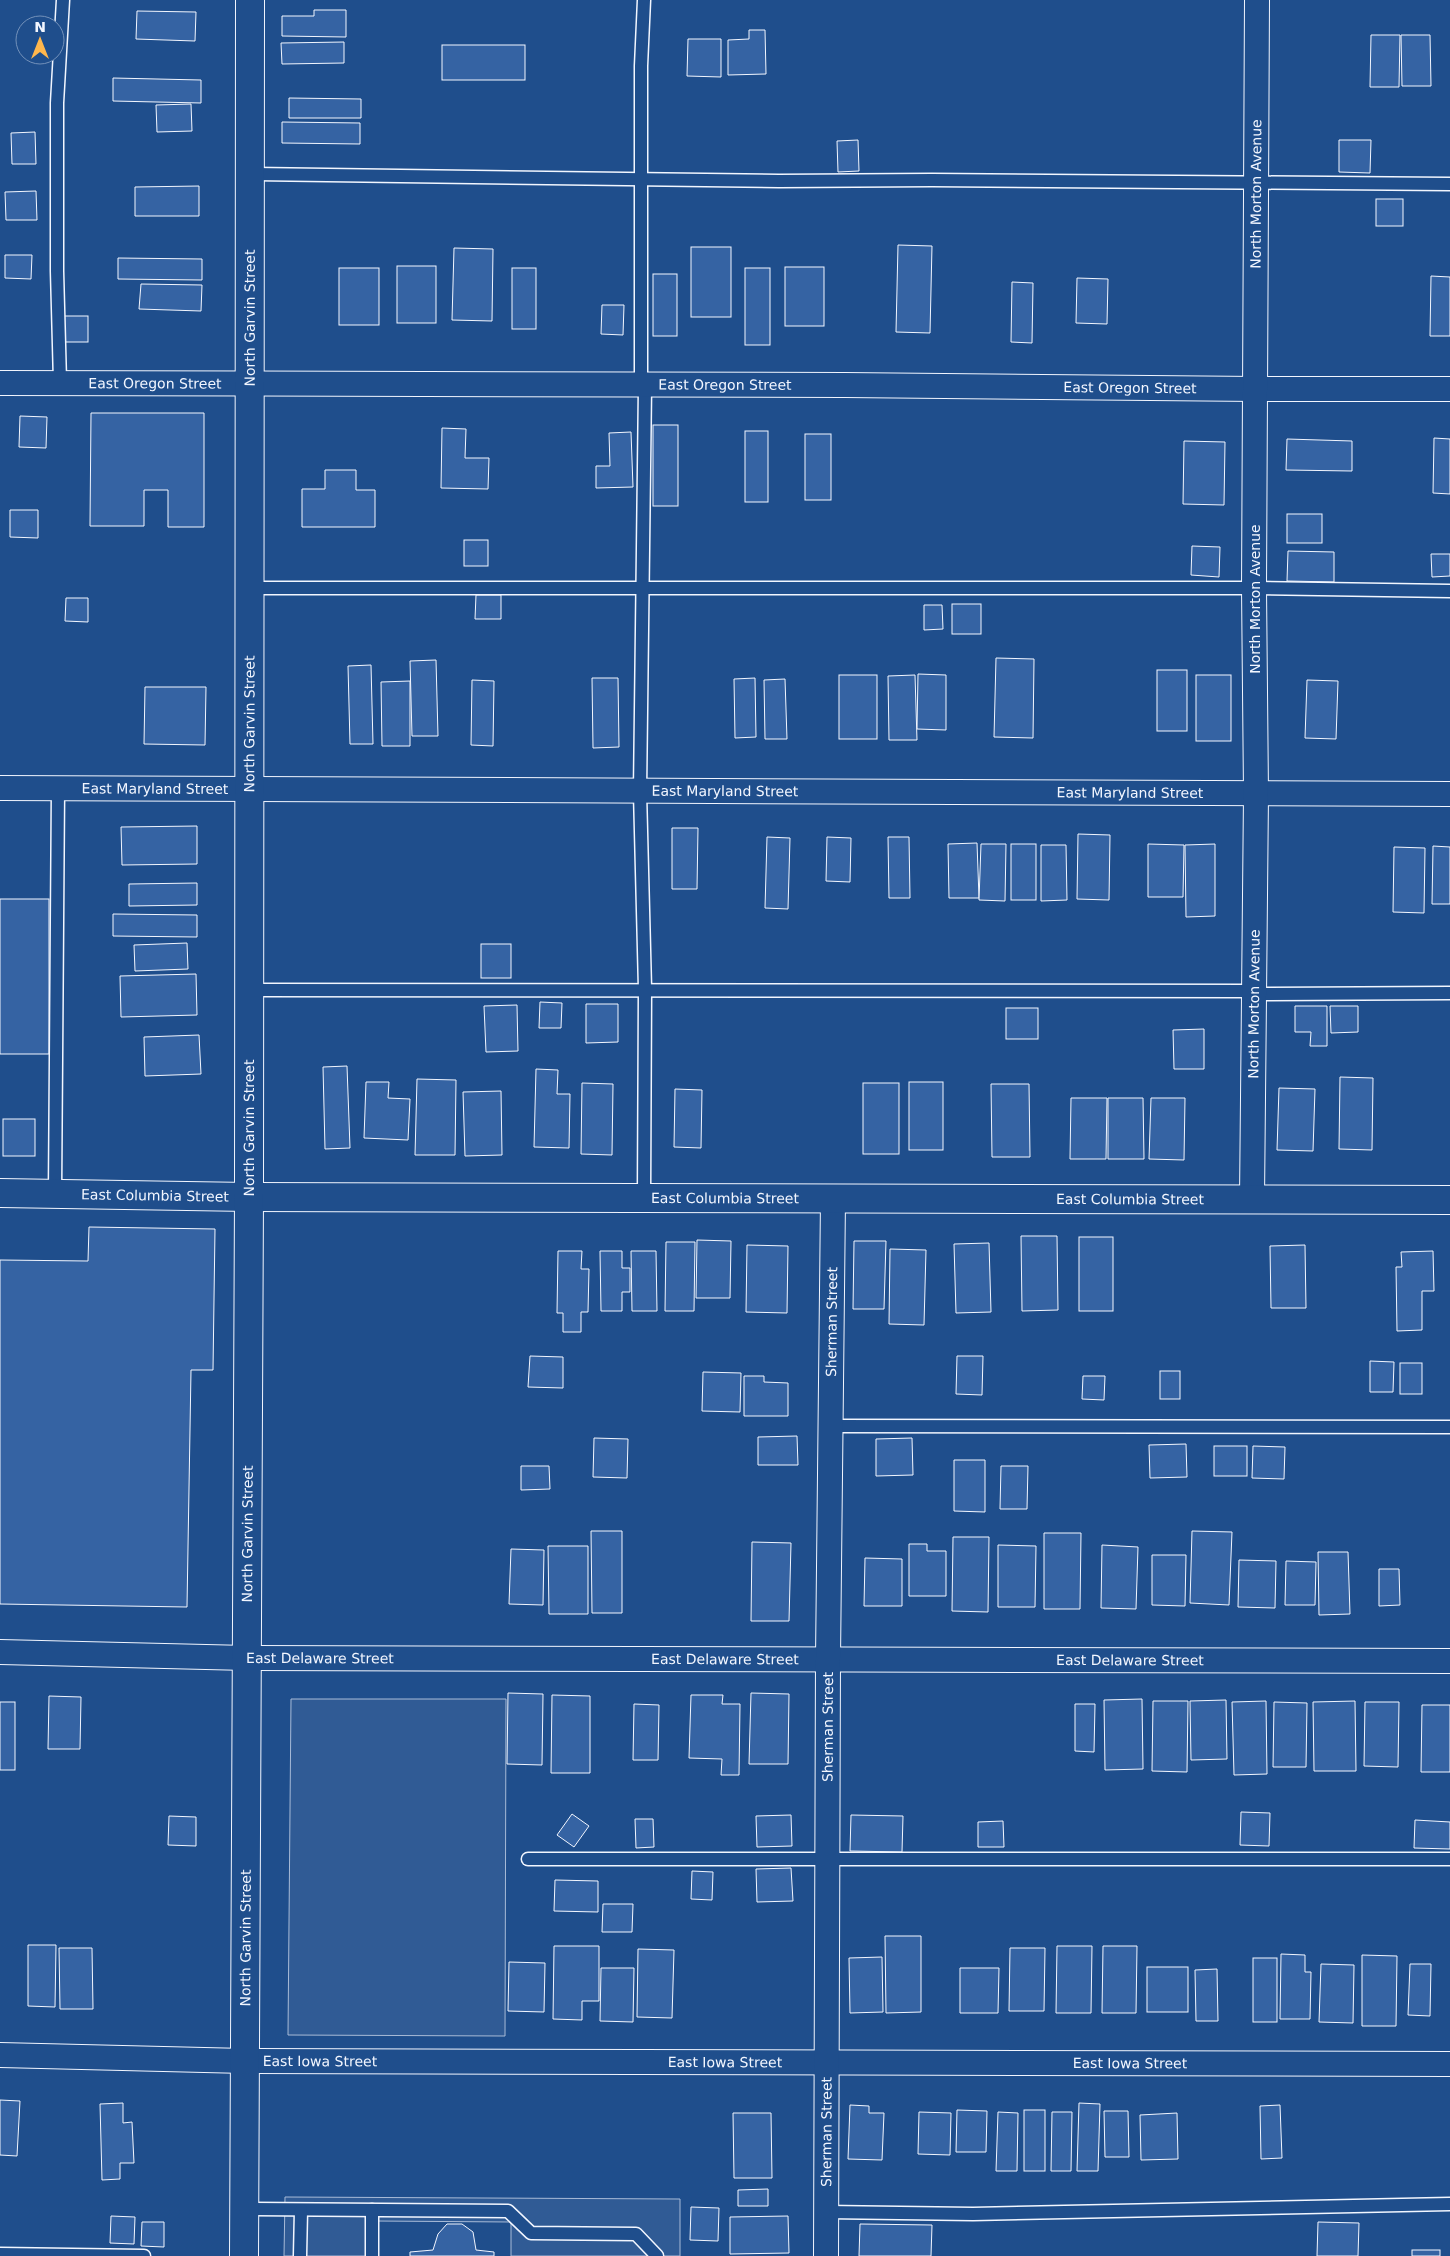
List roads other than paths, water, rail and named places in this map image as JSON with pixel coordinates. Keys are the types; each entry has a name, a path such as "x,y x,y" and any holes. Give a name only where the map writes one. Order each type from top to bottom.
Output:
{"main road":[{"name":"North Garvin Street","path":"244,2256 249,1197 250,0"},
{"name":"East Columbia Street","path":"0,1193 249,1197 644,1196 833,1199 1450,1200"}],"street":[{"name":"North Morton Avenue","path":"1252,1199 1256,794 1254,588 1257,0"},
{"name":"East Oregon Street","path":"0,383 855,386 1256,390 1450,389"},
{"name":"East Maryland Street","path":"0,788 1450,794"},
{"name":"Sherman Street","path":"826,2256 828,1659 833,1199"},
{"name":"East Delaware Street","path":"0,1652 247,1658 1450,1661"},
{"name":"East Iowa Street","path":"0,2055 245,2061 1450,2064"}],"lane":[{"path":"60,382 58,103 63,0"},
{"path":"644,0 642,66 643,386 640,792 645,989 644,1196"},
{"path":"250,174 779,181 932,180 1450,184"},
{"path":"249,588 1254,588 1450,590"},
{"path":"55,1193 58,788"},
{"path":"248,990 645,989 868,992 1450,993"},
{"path":"830,1426 1450,1427"},
{"path":"528,1859 1450,1859"},
{"path":"826,2212 974,2214 1450,2204"},
{"path":"244,2209 508,2211 531,2233 636,2234 657,2256"},
{"path":"300,2256 301,2210"},
{"path":"372,2210 372,2256"},
{"path":"0,2254 144,2256"}]}
